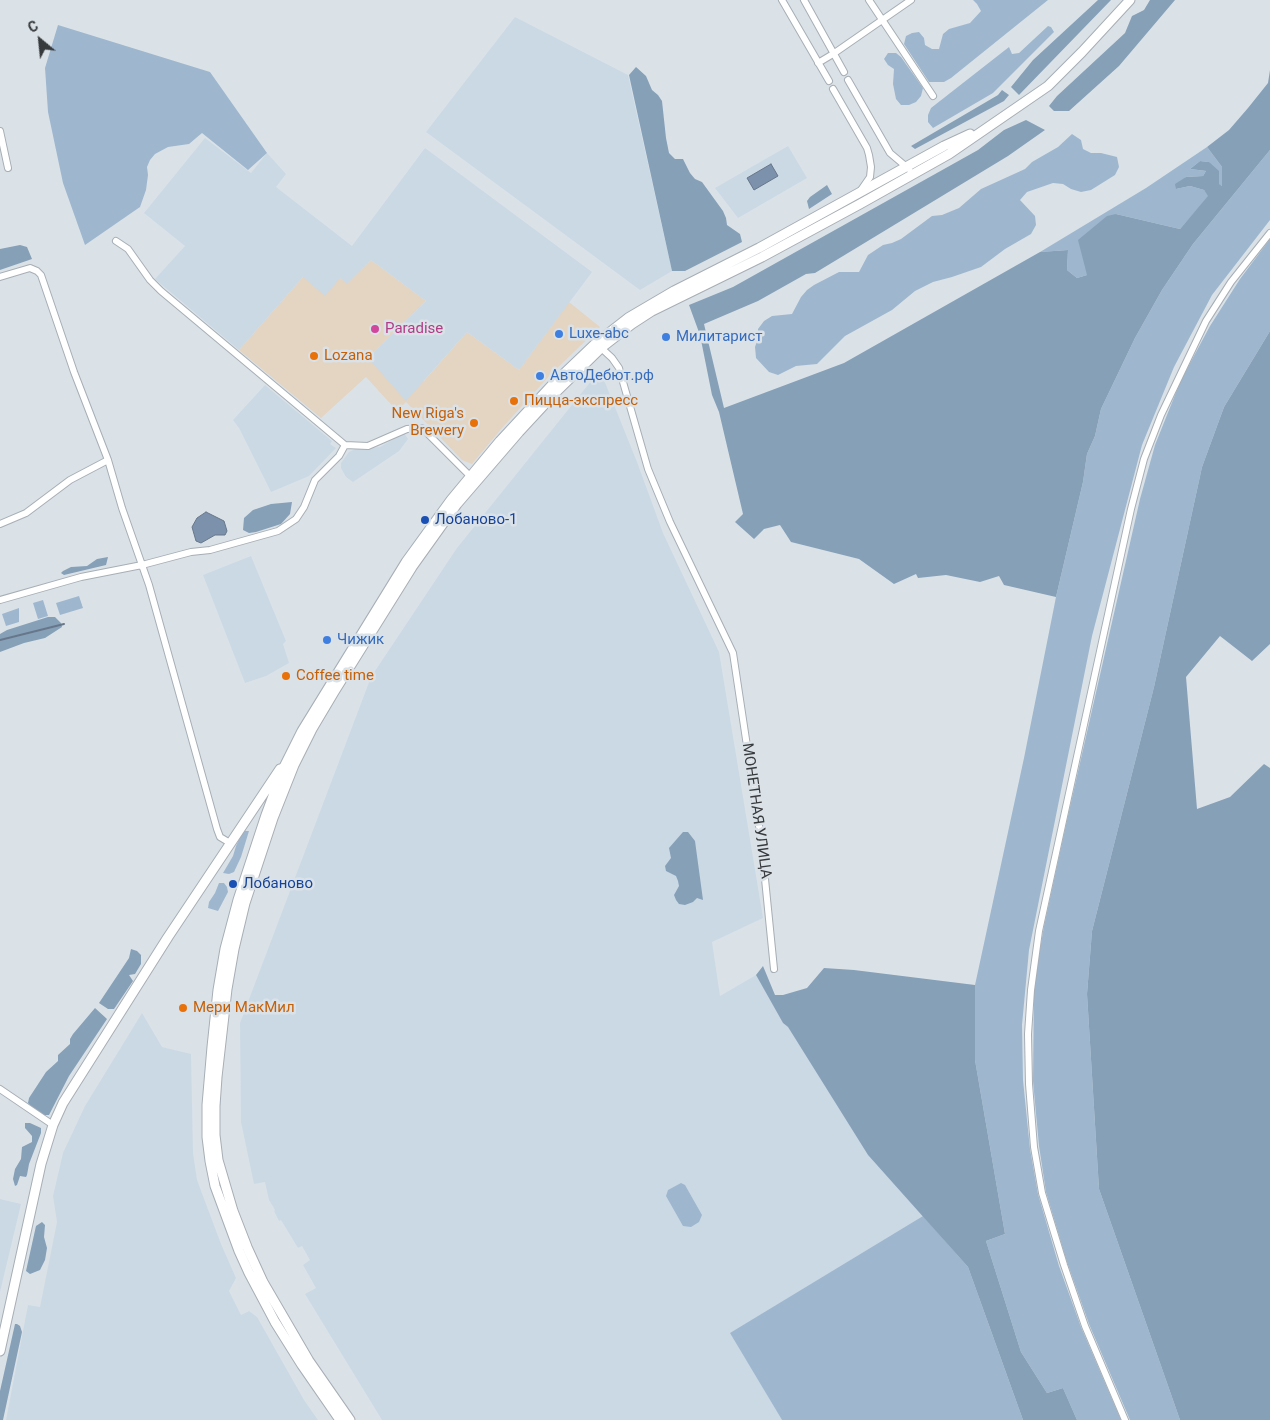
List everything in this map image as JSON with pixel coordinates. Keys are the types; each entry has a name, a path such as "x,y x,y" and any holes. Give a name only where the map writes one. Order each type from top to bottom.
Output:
{"main road":[{"path":"599,345 652,311 762,257 911,171 944,146 993,124 1048,86 1130,0"},
{"path":"340,1420 297,1358 256,1286 239,1251 215,1186 207,1137 207,1105 218,990 225,950 238,900 292,752 322,697 406,562 435,521 546,392 628,318 674,291 856,196 911,171"},
{"path":"350,1420 309,1361 263,1282 233,1211 218,1160 214,1106 227,988 245,903 270,816 294,765 334,692 412,567 457,504 473,478"},
{"path":"0,1351 36,1186 53,1125 79,1076 230,843 292,752"},
{"path":"251,812 270,816"}],"street":[{"path":"782,0 829,81"},
{"path":"804,0 844,72"},
{"path":"869,0 934,96"},
{"path":"818,63 911,0"},
{"path":"848,80 890,153 911,171"},
{"path":"833,89 867,148 869,155 870,177 856,196"},
{"path":"0,131 8,168"},
{"path":"1125,1420 1085,1326 1042,1193 1034,1147 1029,1084 1028,1034 1031,990 1039,931 1129,519 1144,459 1161,415 1206,321 1231,282 1270,233"},
{"path":"116,241 128,250 161,291 345,445 368,446 408,429 422,428 473,478"},
{"path":"0,277 30,268 41,275 77,380 108,460 122,508 158,614 217,828 220,837 230,843"},
{"name":"МОНЕТНАЯ УЛИЦА","path":"599,345 619,368 648,470 670,522 733,653 761,839 774,969"},
{"path":"0,600 81,577 142,565 191,552 210,550 278,531 296,520 304,507 315,480 339,456 345,445"},
{"path":"0,524 26,514 70,480 108,460"},
{"path":"0,1089 53,1125"}],"shaded area":[{"path":"973,0 1048,0 951,78 944,82 929,82 904,44 906,36 919,32 924,38 925,45 932,49 939,49 943,34 949,29 970,23 981,11"},
{"path":"1098,0 1111,0 1019,95 1011,87 1033,60"},
{"path":"1150,0 1175,0 1119,66 1069,111 1054,111 1049,106 1057,96 1125,33 1132,16 1144,10"},
{"path":"515,17 628,75 672,271 640,290 426,132"},
{"path":"58,25 210,72 267,153 248,170 202,133 189,144 168,147 155,154 150,160 147,167 146,190 140,207 85,245 63,183 48,112 45,68"},
{"path":"1048,26 1054,32 993,93 933,128 928,122 931,108 1009,47 1012,54 1019,53"},
{"path":"888,53 896,53 901,57 923,88 921,96 916,102 909,105 901,105 896,99 893,84 894,69 884,59"},
{"path":"636,67 646,76 652,90 662,101 669,153 675,159 683,159 690,173 695,179 702,182 723,211 727,225 740,234 742,242 685,271 672,271 629,75"},
{"path":"1270,70 1270,150 1193,244 1162,290 1135,338 1101,409 1095,436 1087,454 1083,482 1056,597 1004,585 999,576 980,582 946,575 918,578 916,574 894,584 859,559 791,542 780,525 764,529 754,539 735,522 743,514 719,412 712,395 700,335 689,305 733,287 978,150 1004,130 1026,120 1045,130 1008,156 815,273 806,274 758,301 704,324 724,408 844,363 1040,252 1068,250 1067,270 1077,278 1087,275 1078,240 1107,216 1116,214 1180,229 1208,196 1204,190 1190,186 1176,189 1175,184 1186,177 1203,176 1206,171 1190,169 1200,161 1209,162 1219,171 1219,184 1222,186 1222,167 1207,147 1229,130 1248,108 1268,83"},
{"path":"1002,90 1009,95 1004,101 915,149 911,146 998,95"},
{"path":"1072,134 1081,140 1083,149 1091,153 1101,153 1117,157 1119,167 1115,175 1091,190 1081,192 1063,184 1053,183 1027,192 1020,200 1035,216 1036,225 1031,234 1005,249 981,267 933,282 915,291 892,310 845,336 817,364 796,366 778,375 769,372 756,358 755,347 758,329 764,321 772,316 792,314 801,297 814,285 839,272 859,272 868,255 883,245 901,239 932,216 942,215 959,208 981,189 1025,169 1032,162 1058,147"},
{"path":"205,138 251,173 267,153 286,174 276,187 352,246 425,148 592,272 519,370 467,332 406,401 368,358 426,301 371,260 347,284 340,278 325,296 303,277 239,350 155,279 185,246 144,213"},
{"path":"788,146 807,178 738,218 715,188"},
{"path":"1207,147 1222,167 1222,186 1218,184 1209,162 1200,161 1190,169 1206,171 1203,176 1186,177 1176,189 1190,186 1204,190 1209,196 1180,229 1116,214 1087,275 1077,278 1067,270 1068,250 1040,252 1146,188"},
{"path":"1270,150 1270,220 1212,295 1174,367 1142,445 1092,636 1029,950 1022,1025 1023,1080 1030,1149 1038,1194 1059,1266 1081,1327 1121,1420 1077,1420 1063,1388 1047,1393 1021,1352 986,1241 1005,1234 975,1060 975,985 1024,758 1056,597 1083,482 1087,454 1095,436 1101,409 1135,338 1162,290 1193,244"},
{"path":"771,164 778,176 754,190 747,178"},
{"path":"827,185 832,194 809,209 807,201 810,197"},
{"path":"1270,239 1270,331 1224,407 1202,467 1154,687 1092,931 1087,994 1099,1189 1180,1420 1130,1420 1089,1324 1067,1262 1046,1192 1039,1146 1033,1081 1034,985 1044,926 1067,820 1140,499 1155,445 1181,380 1210,326 1240,279"},
{"path":"20,245 27,247 32,259 0,270 0,249"},
{"path":"371,260 426,301 368,358 424,381 467,332 519,370 569,302 600,327 552,373 472,464 462,460 406,402 397,411 366,377 321,418 239,350 303,277 340,278 347,283"},
{"path":"1270,331 1270,644 1252,661 1220,636 1186,677 1197,809 1230,797 1264,764 1270,768 1270,1420 1180,1420 1099,1189 1087,994 1092,931 1154,687 1202,467 1224,407"},
{"path":"600,370 663,533 719,652 763,918 712,942 720,996 756,975 783,1023 788,1027 868,1155 923,1216 731,1333 782,1420 382,1420 305,1294 316,1288 303,1265 310,1260 302,1246 298,1248 281,1220 279,1221 269,1200 265,1182 254,1184 241,1122 240,1023 371,677 457,548"},
{"path":"265,385 332,441 330,444 336,448 309,476 271,492 239,428 233,420"},
{"path":"404,433 408,439 399,451 353,482 346,477 341,468 341,463 349,452 355,449 380,447"},
{"path":"292,502 290,514 281,524 256,532 249,533 243,530 244,518 253,510 271,504"},
{"path":"206,512 224,521 227,531 225,535 215,535 201,543 196,541 192,527 197,518"},
{"path":"251,556 286,641 283,644 289,663 266,676 245,683 203,575"},
{"path":"108,557 106,565 64,575 61,573 71,567 87,566 97,559"},
{"path":"79,596 83,608 60,615 56,603"},
{"path":"43,600 48,616 38,619 33,603"},
{"path":"19,608 19,622 6,626 2,614"},
{"path":"48,617 55,617 62,627 45,638 0,652 0,634"},
{"path":"243,831 249,831 234,872 229,874 223,873 233,856"},
{"path":"683,832 688,832 695,841 703,900 697,898 685,905 679,904 676,900 674,895 679,886 678,881 676,876 666,871 665,866 671,858 669,848"},
{"path":"219,883 224,883 228,892 218,911 208,908 209,902"},
{"path":"131,949 141,955 141,964 135,974 129,975 133,981 114,1009 108,1009 99,1003 129,958"},
{"path":"763,966 775,995 783,995 807,988 824,968 975,985 975,1060 1005,1234 986,1241 1021,1352 1047,1393 1063,1388 1077,1420 1023,1420 968,1267 868,1155 788,1027 783,1023 756,975"},
{"path":"95,1008 107,1019 69,1076 49,1115 43,1115 33,1109 28,1103 29,1098 46,1072 58,1061 58,1055 70,1044 73,1034"},
{"path":"142,1013 162,1047 191,1054 193,1153 197,1180 236,1278 229,1291 241,1315 249,1311 257,1317 304,1400 318,1420 6,1420 28,1305 40,1307 57,1222 53,1196 63,1153 85,1106"},
{"path":"25,1123 41,1128 41,1133 29,1164 27,1175 26,1177 20,1176 15,1186 13,1179 15,1169 21,1159 22,1147 32,1142 32,1136 25,1128"},
{"path":"681,1183 685,1185 702,1215 699,1222 691,1227 683,1226 666,1196 668,1190"},
{"path":"0,1199 21,1204 0,1292"},
{"path":"923,1216 968,1267 1023,1420 782,1420 730,1333"},
{"path":"42,1222 45,1225 44,1237 47,1248 45,1260 40,1270 30,1274 26,1271 36,1226"},
{"path":"15,1324 20,1326 22,1332 3,1420 0,1420 0,1391"}],"waterway":[{"path":"0,640 64,624"}],"place":[{"name":"Paradise","path":"375,329"},
{"name":"Luxe-abc","path":"559,334"},
{"name":"Милитарист","path":"666,337"},
{"name":"Lozana","path":"314,356"},
{"name":"АвтоДебют.рф","path":"540,376"},
{"name":"Пицца-экспресс","path":"514,401"},
{"name":"New Riga's Brewery","path":"474,423"},
{"name":"Лобаново-1","path":"425,520"},
{"name":"Чижик","path":"327,640"},
{"name":"Coffee time","path":"286,676"},
{"name":"Лобаново","path":"233,884"},
{"name":"Мери МакМил","path":"183,1008"}]}
